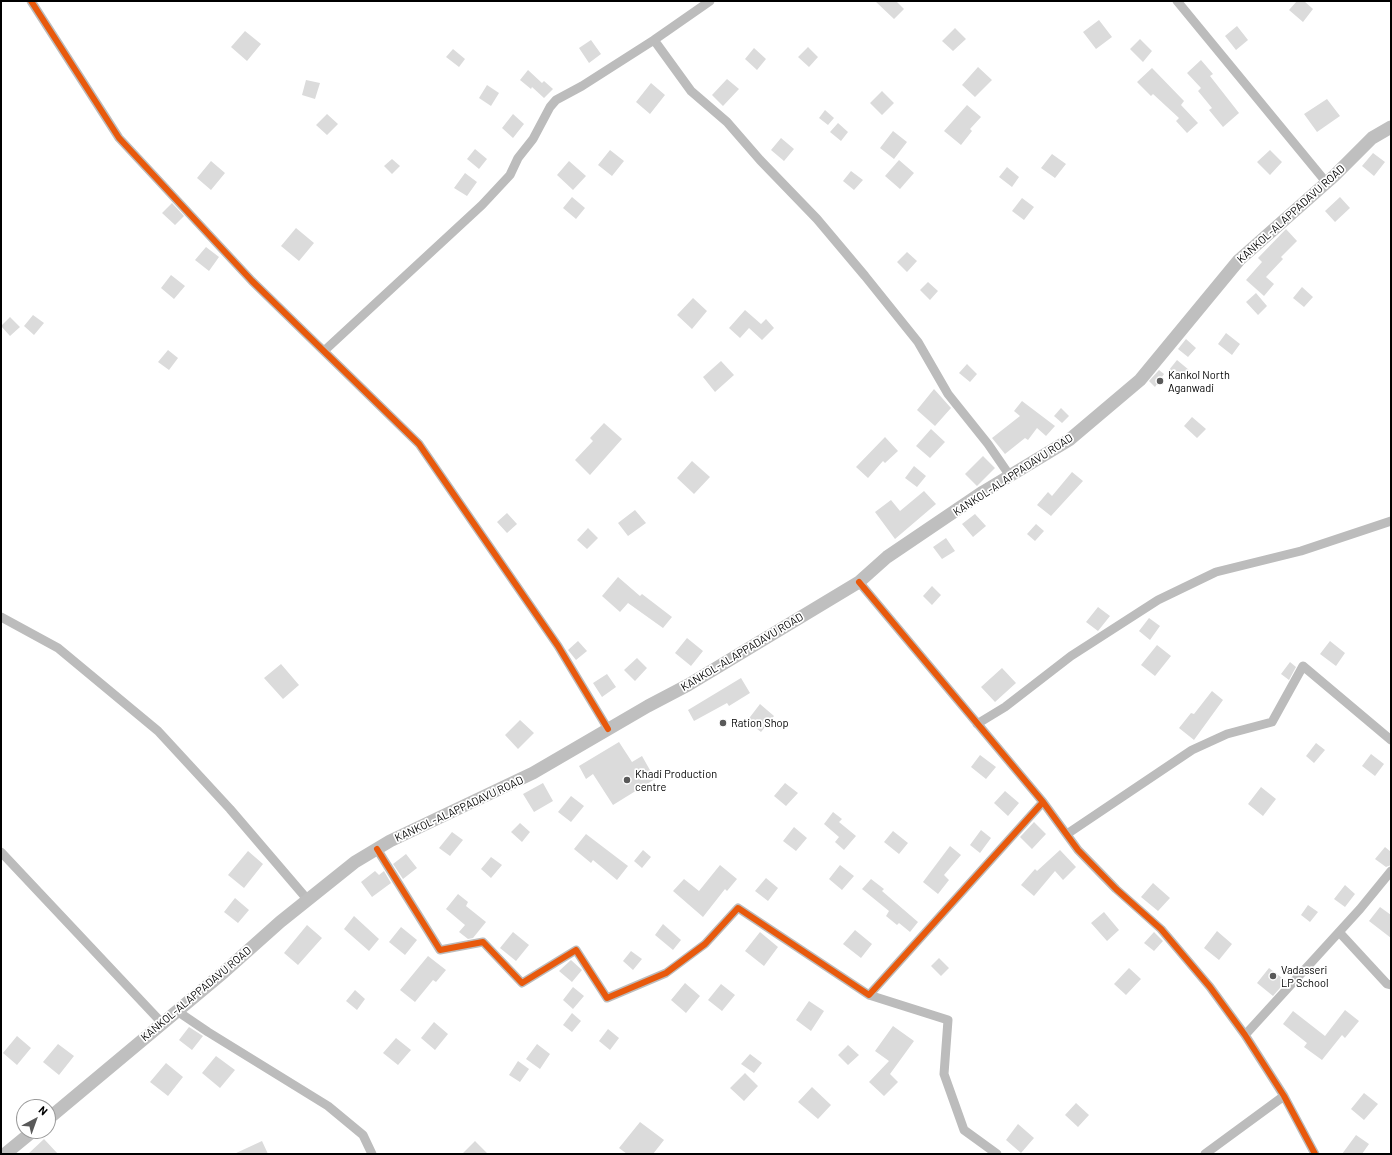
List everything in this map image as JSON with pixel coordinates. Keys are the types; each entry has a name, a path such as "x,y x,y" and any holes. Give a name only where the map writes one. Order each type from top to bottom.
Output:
{"main road":[{"name":"KANKOL-ALAPPADAVU ROAD","path":"56,1112 307,899 355,862 377,849 533,773 608,729 688,685 859,582 887,557 1010,476 1069,440 1140,380 1239,260 1326,182 1372,138 1391,127"},
{"path":"4,1154 23,1139"}],"street":[{"path":"31,1 119,138 252,281 419,444 558,646 608,729"},
{"path":"324,351 482,205 510,175 518,158 533,139 550,107 556,100 654,40 710,1"},
{"path":"1177,1 1326,182"},
{"path":"654,40 691,91 727,122 760,160 817,219 865,276 918,342 948,394 988,444 1010,476"},
{"path":"977,724 1006,707 1071,656 1158,600 1216,572 1301,550 1391,521"},
{"path":"859,582 1043,802 1078,850 1116,889 1161,929 1210,987 1245,1035 1284,1096 1315,1154"},
{"path":"1,617 58,648 158,731 230,809 307,899"},
{"path":"1067,834 1192,750 1227,734 1272,722 1303,666 1391,740"},
{"path":"869,995 1043,802"},
{"path":"377,849 440,950 484,942 522,983 576,950 607,998 666,973 705,944 738,908 869,995 948,1020 944,1074 964,1130 996,1154"},
{"path":"1,852 162,1023"},
{"path":"1245,1035 1339,932 1391,871"},
{"path":"1339,932 1387,984 1391,984"},
{"path":"177,1011 208,1032 328,1106 363,1135 372,1154"},
{"path":"1205,1154 1284,1096"}],"building":[{"path":"875,1 896,1 904,9 894,19"},
{"path":"1297,1 1304,1 1313,9 1303,22 1289,10"},
{"path":"1099,20 1112,37 1096,49 1083,32"},
{"path":"1237,26 1248,40 1236,50 1225,36"},
{"path":"955,28 966,39 953,51 942,41"},
{"path":"245,31 261,44 247,61 231,47"},
{"path":"1140,39 1152,51 1143,62 1130,49"},
{"path":"591,40 601,54 589,63 579,48"},
{"path":"808,47 818,57 809,67 798,57"},
{"path":"754,48 766,59 757,70 745,59"},
{"path":"453,49 465,59 459,67 446,57"},
{"path":"1201,60 1213,74 1210,76 1239,113 1223,127 1209,110 1212,108 1198,91 1201,88 1187,73"},
{"path":"978,67 992,80 975,97 962,85"},
{"path":"1152,68 1184,101 1181,105 1198,123 1187,133 1176,121 1179,118 1153,94 1151,96 1137,82"},
{"path":"528,70 542,83 544,81 553,89 544,98 532,87 531,89 520,80"},
{"path":"727,79 739,89 723,106 712,95"},
{"path":"306,80 320,83 315,99 302,95"},
{"path":"651,83 665,95 650,114 636,102"},
{"path":"487,85 499,93 491,106 479,98"},
{"path":"882,91 894,103 882,115 870,103"},
{"path":"1327,99 1340,116 1317,132 1304,114"},
{"path":"967,105 981,117 970,129 972,131 961,145 944,131"},
{"path":"825,110 834,118 828,125 819,118"},
{"path":"327,114 338,124 327,135 316,125"},
{"path":"513,114 524,124 513,138 502,128"},
{"path":"838,123 848,132 841,141 830,132"},
{"path":"893,131 907,142 894,159 880,148"},
{"path":"781,138 794,149 784,161 771,150"},
{"path":"475,149 487,159 479,169 467,159"},
{"path":"610,150 624,161 612,176 598,165"},
{"path":"1270,150 1282,162 1270,175 1257,162"},
{"path":"1373,153 1385,162 1374,176 1362,166"},
{"path":"1052,154 1066,164 1055,178 1041,168"},
{"path":"392,159 400,166 392,174 384,166"},
{"path":"899,160 914,173 900,189 885,176"},
{"path":"211,161 225,173 211,190 197,178"},
{"path":"569,161 586,176 573,190 557,175"},
{"path":"1007,167 1019,177 1012,187 999,177"},
{"path":"851,171 863,180 854,190 843,181"},
{"path":"465,173 477,182 467,196 454,188"},
{"path":"572,197 585,208 576,219 563,208"},
{"path":"1340,197 1350,208 1335,222 1325,211"},
{"path":"1022,198 1034,207 1024,220 1012,211"},
{"path":"172,203 184,216 175,225 162,213"},
{"path":"296,228 314,243 299,261 281,246"},
{"path":"1286,229 1297,241 1281,257 1283,259 1266,277 1274,284 1264,296 1246,280 1262,262 1258,258"},
{"path":"206,247 219,257 209,271 195,260"},
{"path":"907,252 917,261 907,272 897,262"},
{"path":"171,275 185,286 174,299 161,288"},
{"path":"928,282 938,291 930,300 920,290"},
{"path":"1302,287 1313,297 1304,307 1293,298"},
{"path":"1256,293 1267,306 1258,315 1246,302"},
{"path":"693,298 707,311 692,329 677,315"},
{"path":"745,310 761,324 766,319 774,328 762,340 749,328 740,338 729,328"},
{"path":"33,315 44,323 34,335 24,326"},
{"path":"10,317 20,327 10,336 1,326"},
{"path":"1226,333 1240,344 1232,355 1218,344"},
{"path":"1186,339 1196,348 1188,357 1178,349"},
{"path":"168,350 178,358 169,370 158,362"},
{"path":"1177,360 1189,370 1181,380 1169,370"},
{"path":"721,361 734,375 715,392 703,377"},
{"path":"967,364 977,374 970,382 959,373"},
{"path":"1159,370 1164,374 1155,387 1149,381"},
{"path":"934,389 951,408 935,426 917,410"},
{"path":"1022,401 1055,426 1046,436 1037,428 1028,440 1025,438 1005,454 992,438 1020,416 1014,411"},
{"path":"1061,408 1069,416 1062,423 1054,416"},
{"path":"1192,417 1206,429 1197,438 1184,426"},
{"path":"604,423 622,439 590,475 575,460 593,441 590,438"},
{"path":"931,429 945,442 930,458 916,446"},
{"path":"885,437 898,451 885,463 883,461 868,478 856,467"},
{"path":"983,456 995,468 977,486 965,474"},
{"path":"692,461 710,477 694,494 677,478"},
{"path":"914,466 926,476 917,487 905,478"},
{"path":"1072,472 1083,481 1051,516 1037,505 1048,492 1052,496"},
{"path":"924,491 936,504 895,539 875,512 891,500 900,511"},
{"path":"635,510 646,523 628,536 618,523"},
{"path":"507,513 517,524 507,533 497,522"},
{"path":"975,514 986,526 973,537 962,524"},
{"path":"1036,524 1044,531 1035,541 1027,534"},
{"path":"588,528 598,538 587,549 577,540"},
{"path":"946,538 955,551 942,559 933,547"},
{"path":"618,577 640,596 642,594 672,617 663,628 628,603 620,612 602,596"},
{"path":"932,586 941,595 932,605 923,596"},
{"path":"1098,607 1110,616 1098,631 1086,622"},
{"path":"1149,618 1160,626 1150,640 1139,631"},
{"path":"687,638 703,651 691,666 675,653"},
{"path":"578,641 587,651 576,660 568,650"},
{"path":"1330,641 1345,653 1336,666 1320,654"},
{"path":"1157,645 1171,656 1155,676 1141,665"},
{"path":"637,658 647,668 635,681 624,670"},
{"path":"1290,662 1296,667 1289,680 1281,674"},
{"path":"281,664 299,685 283,699 264,678"},
{"path":"1002,668 1016,683 995,702 981,687"},
{"path":"607,674 616,687 602,697 593,683"},
{"path":"741,678 750,693 729,706 727,703 694,721 688,710"},
{"path":"1212,691 1223,700 1194,740 1179,728 1191,713 1194,714"},
{"path":"760,704 774,716 761,732 747,721"},
{"path":"520,720 534,733 518,749 505,735"},
{"path":"619,742 632,762 642,756 655,779 613,805 593,774 586,779 579,766"},
{"path":"1316,743 1325,750 1314,763 1306,756"},
{"path":"1371,754 1384,764 1375,776 1362,766"},
{"path":"980,755 996,767 986,779 971,767"},
{"path":"543,783 553,801 534,812 523,794"},
{"path":"785,783 798,793 786,806 774,796"},
{"path":"1261,787 1276,799 1263,816 1248,804"},
{"path":"1005,791 1019,803 1008,816 994,803"},
{"path":"571,796 584,806 571,822 558,812"},
{"path":"833,812 842,819 839,822 856,836 844,850 835,842 839,837 824,824"},
{"path":"1034,822 1046,834 1032,849 1020,837"},
{"path":"520,823 530,832 522,842 511,832"},
{"path":"794,827 807,838 796,851 783,841"},
{"path":"981,830 991,838 980,853 970,845"},
{"path":"893,831 908,843 899,854 884,842"},
{"path":"452,832 463,840 450,856 439,848"},
{"path":"586,834 628,866 617,880 593,860 591,863 574,849"},
{"path":"950,846 961,855 944,875 949,880 938,894 923,882"},
{"path":"1385,847 1391,852 1391,865 1386,867 1375,859"},
{"path":"643,850 651,857 642,868 634,861"},
{"path":"1060,850 1076,867 1063,880 1055,871 1034,896 1021,885 1035,869 1037,871"},
{"path":"248,851 263,864 244,888 228,875"},
{"path":"406,854 417,868 403,879 393,864"},
{"path":"491,857 502,865 491,878 481,869"},
{"path":"720,865 737,879 727,891 725,889 703,917 673,891 684,879 699,891"},
{"path":"840,865 854,876 842,890 829,879"},
{"path":"375,871 379,875 384,871 391,883 372,897 361,882"},
{"path":"766,878 778,888 768,901 755,891"},
{"path":"871,879 884,889 882,891 918,922 910,932 899,923 897,925 886,916 889,911 862,889"},
{"path":"1153,883 1170,898 1158,911 1141,897"},
{"path":"1345,885 1355,894 1345,907 1334,899"},
{"path":"458,894 468,902 466,906 486,922 473,938 468,939 459,932 465,925 446,909"},
{"path":"235,898 249,910 238,923 224,912"},
{"path":"1308,905 1318,912 1310,922 1301,915"},
{"path":"1380,907 1391,915 1391,938 1369,921"},
{"path":"1104,912 1119,930 1107,941 1091,923"},
{"path":"354,916 379,939 369,951 344,929"},
{"path":"663,924 681,940 673,950 655,935"},
{"path":"307,925 322,938 298,965 284,953"},
{"path":"401,927 417,940 405,955 389,942"},
{"path":"855,930 872,944 861,958 843,944"},
{"path":"1217,931 1232,944 1219,960 1204,948"},
{"path":"513,932 529,945 516,961 500,948"},
{"path":"760,932 778,947 764,966 745,951"},
{"path":"1154,932 1163,941 1154,951 1144,943"},
{"path":"631,951 642,959 633,970 623,961"},
{"path":"428,956 446,970 436,982 433,980 415,1002 400,990"},
{"path":"939,958 949,968 941,976 931,966"},
{"path":"571,960 582,970 572,982 559,971"},
{"path":"1129,968 1141,979 1126,995 1114,984"},
{"path":"1269,968 1286,981 1273,996 1257,983"},
{"path":"685,983 700,996 686,1013 671,1000"},
{"path":"721,984 735,995 722,1011 708,1000"},
{"path":"573,987 584,996 573,1009 563,1000"},
{"path":"355,990 365,999 357,1010 346,1001"},
{"path":"809,1001 824,1011 811,1031 796,1020"},
{"path":"1345,1010 1359,1021 1345,1038 1342,1035 1322,1060 1304,1047 1307,1043 1283,1024 1293,1011 1325,1036"},
{"path":"572,1013 581,1021 572,1032 563,1025"},
{"path":"434,1022 448,1034 435,1050 421,1038"},
{"path":"893,1026 914,1041 890,1074 898,1082 884,1096 869,1082 889,1061 875,1051"},
{"path":"189,1027 203,1036 192,1050 179,1040"},
{"path":"608,1029 619,1038 610,1050 599,1041"},
{"path":"17,1036 31,1048 17,1065 3,1053"},
{"path":"396,1038 411,1050 398,1065 383,1053"},
{"path":"58,1044 74,1056 59,1075 43,1062"},
{"path":"537,1044 550,1054 540,1069 526,1059"},
{"path":"848,1045 859,1055 848,1065 838,1055"},
{"path":"750,1054 762,1063 754,1073 741,1064"},
{"path":"216,1056 235,1070 220,1088 202,1073"},
{"path":"518,1061 529,1069 520,1082 509,1075"},
{"path":"166,1063 183,1077 168,1096 150,1082"},
{"path":"745,1073 758,1086 744,1101 730,1088"},
{"path":"812,1087 831,1105 818,1119 798,1102"},
{"path":"1364,1093 1378,1104 1364,1120 1351,1109"},
{"path":"1076,1103 1089,1115 1078,1127 1065,1115"},
{"path":"640,1122 664,1140 653,1154 627,1154 619,1148"},
{"path":"1018,1124 1034,1138 1021,1153 1006,1140"},
{"path":"1356,1135 1369,1144 1362,1154 1342,1154"},
{"path":"44,1139 58,1154 28,1154"},
{"path":"262,1141 268,1154 234,1154"},
{"path":"475,1141 488,1154 462,1154"}],"cycle path":[{"path":"31,1 119,138 252,281 419,444 558,646 608,729"},
{"path":"859,582 1043,802 1078,850 1116,889 1161,929 1210,987 1245,1035 1284,1096 1315,1154"},
{"path":"377,849 440,950 483,942 522,983 576,950 607,998 666,973 705,944 738,908 869,995 1043,802"}],"place":[{"name":"Kankol North Aganwadi","path":"1160,381"},
{"name":"Ration Shop","path":"723,723"},
{"name":"Khadi Production centre","path":"627,780"},
{"name":"Vadasseri LP School","path":"1273,976"}]}
